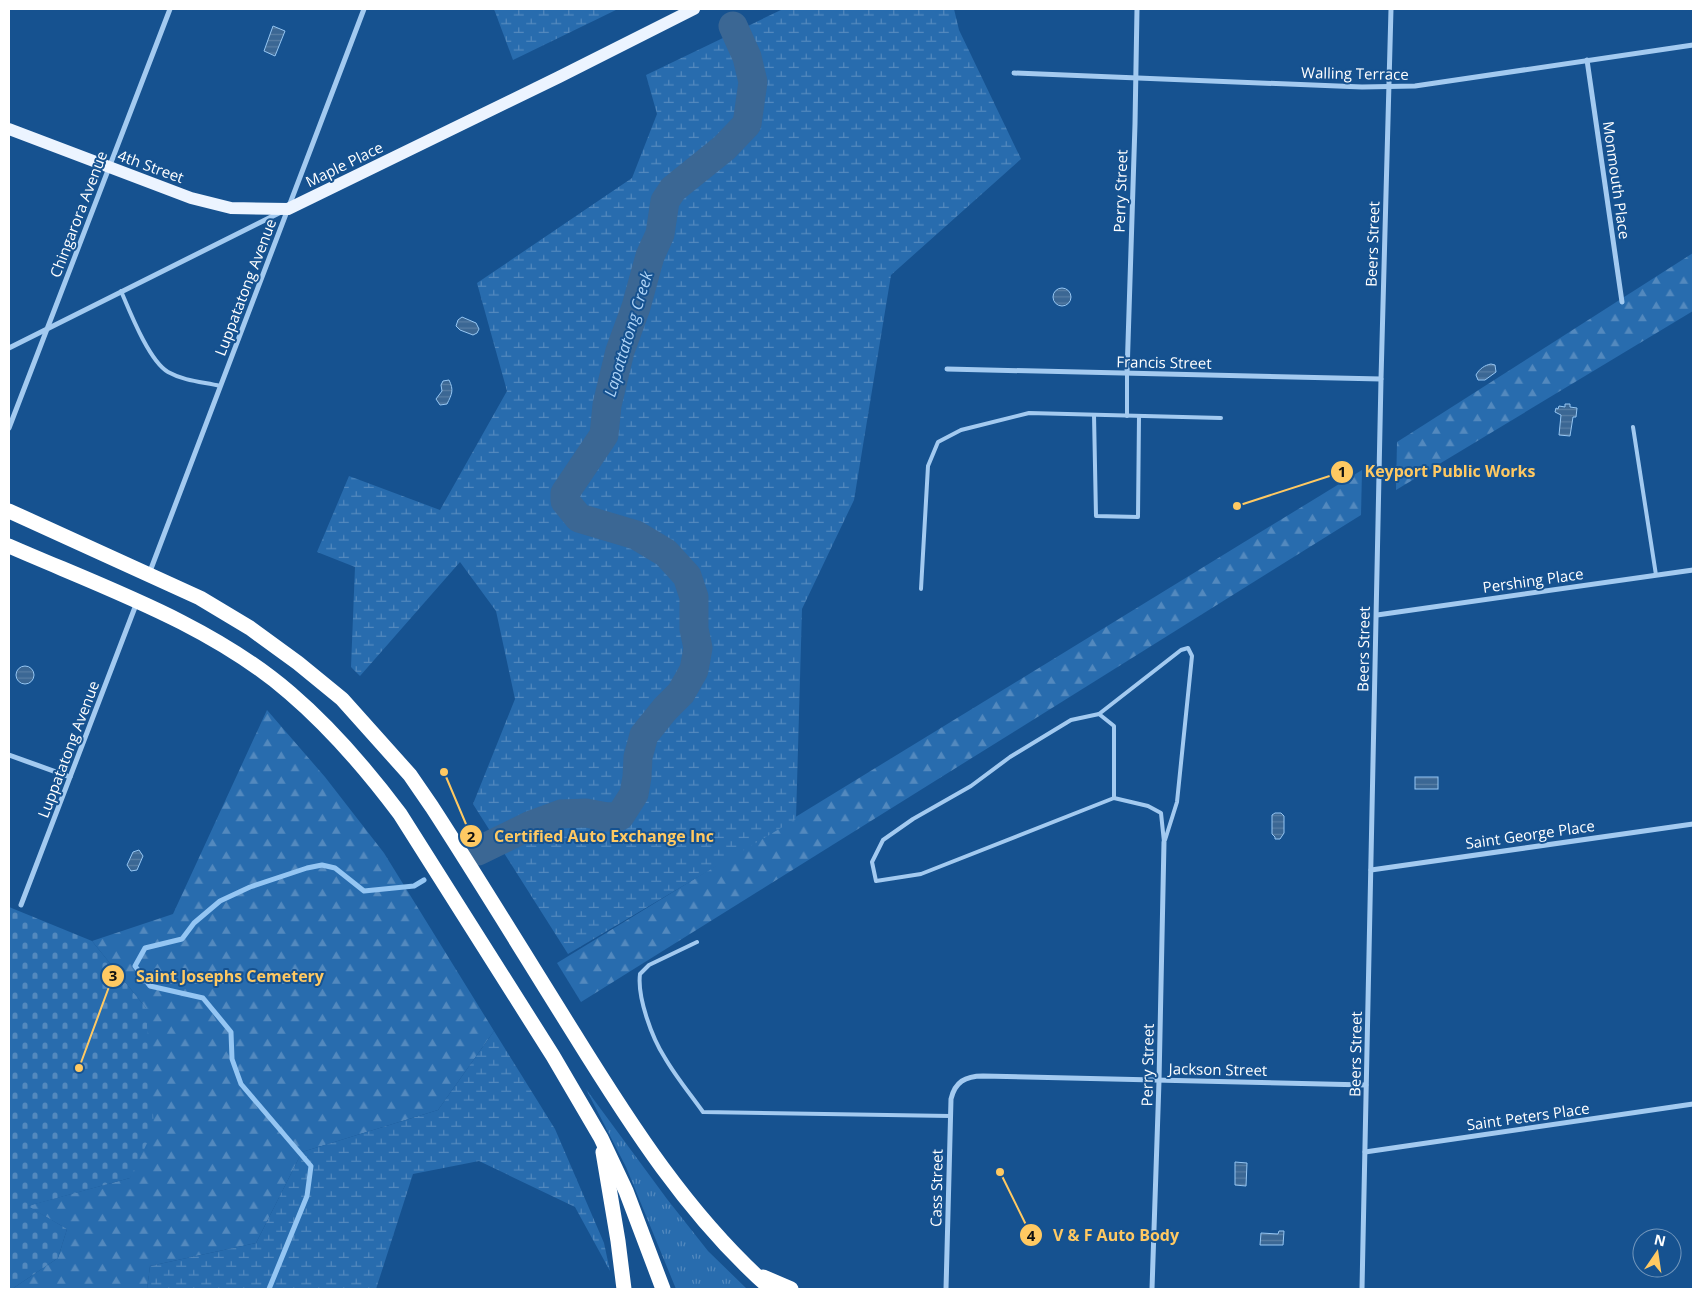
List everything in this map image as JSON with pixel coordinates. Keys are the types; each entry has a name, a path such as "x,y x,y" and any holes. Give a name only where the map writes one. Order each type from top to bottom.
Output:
{"highway":[{"path":"9,511 200,598 258,634 298,663 342,700 410,775 609,1090 692,1207 731,1252 771,1289"},
{"path":"9,546 137,602 230,650 289,693 331,731 371,776 400,814 439,874 558,1064 601,1138 626,1192 663,1289"},
{"path":"601,1138 624,1289"},
{"path":"751,1272 791,1289"}],"main road":[{"name":"Maple Place","path":"288,209 560,77 694,9"},
{"name":"4th Street","path":"9,129 191,198 232,208 288,209"}],"street":[{"name":"Chingarora Avenue","path":"9,428 170,9"},
{"name":"Luppatatong Avenue","path":"149,574 364,9"},
{"name":"Perry Street","path":"1127,374 1136,9"},
{"name":"Beers Street","path":"1362,1289 1381,380 1391,9"},
{"name":"Walling Terrace","path":"1014,73 1362,87 1415,86 1693,45"},
{"name":"Monmouth Place","path":"1587,60 1622,302"},
{"name":"Maple Place","path":"9,348 288,209"},
{"name":"Francis Street","path":"947,369 1381,380"},
{"name":"Pershing Place","path":"1377,615 1693,570"},
{"name":"Luppatatong Avenue","path":"21,905 137,602"},
{"path":"9,755 70,777"},
{"name":"Saint George Place","path":"1370,870 1693,824"},
{"name":"Perry Street","path":"1152,1289 1164,842"},
{"name":"Jackson Street","path":"954,1088 962,1080 975,1076 1366,1085"},
{"name":"Cass Street","path":"946,1289 950,1116 954,1088"},
{"name":"Saint Peters Place","path":"1365,1152 1693,1104"}],"lane":[{"path":"121,292 154,359 166,371 184,378 220,386"},
{"path":"1127,374 1127,416"},
{"path":"921,589 928,466 938,442 961,430 1029,413 1222,418"},
{"path":"1094,415 1096,516 1138,517 1139,416"},
{"path":"1633,427 1656,575"},
{"path":"1188,648 1192,656 1177,802 1164,842 1161,813 1148,806 1114,798 921,874 876,881 872,862 883,840 913,818 971,786 1010,757 1071,720 1099,714 1181,650 1188,648"},
{"path":"1099,714 1114,726 1114,798"},
{"path":"697,942 649,965 640,974 639,982 646,1017 664,1058 703,1112 950,1116"}],"green space":[{"path":"494,9 618,9 513,60"},
{"path":"783,9 954,9 959,30 1021,159 891,275 854,500 802,609 796,819 568,954 473,804 515,699 496,611 460,562 360,676 351,667 355,567 317,552 349,476 440,510 507,391 477,283 632,178 657,114 646,75"},
{"path":"1693,253 1693,311 1396,490 1397,442"},
{"path":"1362,470 1361,515 581,1002 557,963"},
{"path":"267,710 325,777 384,853 494,1031 438,1110 302,1152 256,1243 150,1266 147,1289 12,1289 58,1258 67,1229 27,1206 130,1178 146,1008 92,941 173,914"},
{"path":"9,907 92,941 146,1008 154,1129 130,1178 28,1206 67,1229 58,1258 12,1289 9,1289"},
{"path":"494,1031 555,1129 604,1243 610,1271 575,1207 479,1161 413,1174 376,1289 147,1289 150,1266 256,1243 302,1152 438,1110"},
{"path":"586,1089 708,1251 747,1289 676,1289 626,1167"}],"shaded area":[{"path":"273,26 285,31 275,56 264,51"},
{"path":"1062,288 1068,291 1071,297 1068,303 1062,306 1056,303 1053,297 1056,291"},
{"path":"462,317 476,323 479,329 477,333 473,335 460,330 456,326 458,320"},
{"path":"1495,365 1496,372 1485,380 1478,380 1476,375 1479,371 1484,366"},
{"path":"449,380 452,387 451,395 447,404 440,405 436,399 442,391 441,385 443,381"},
{"path":"1565,404 1570,404 1570,407 1577,408 1576,417 1573,417 1570,436 1559,435 1561,415 1555,412 1556,408 1558,409 1559,406 1565,407"},
{"path":"21,666 29,666 34,671 32,682 21,684 16,679 16,671"},
{"path":"1415,777 1438,777 1438,789 1415,789"},
{"path":"1281,813 1284,816 1284,833 1280,839 1275,839 1272,834 1272,815"},
{"path":"139,850 143,856 137,870 131,871 127,865 133,852"},
{"path":"1235,1162 1247,1163 1246,1186 1235,1185"},
{"path":"1279,1231 1284,1231 1283,1245 1260,1245 1261,1233 1278,1234"}],"waterway":[{"name":"Lapattatong Creek","path":"478,851 531,825 561,814 586,813 607,817 620,816 634,794 638,757 644,735 681,693 694,670 698,648 694,629 694,597 687,576 666,553 636,535 579,518 565,501 565,493 604,435 607,405 620,351 636,307 650,256 660,234 665,201 673,189 724,148 747,124 753,82 747,57 733,26"},
{"name":"Lapattatong Creek","path":"269,1289 307,1196 311,1166 241,1084 232,1059 231,1032 203,998 150,986 135,966 145,948 182,939 194,923 220,901 250,887 307,868 322,865 335,868 364,891 414,886 424,880"}],"place":[{"name":"Keyport Public Works","path":"1237,506"},
{"name":"Certified Auto Exchange Inc","path":"444,772"},
{"name":"Saint Josephs Cemetery","path":"79,1068"},
{"name":"V & F Auto Body","path":"1000,1172"}]}
